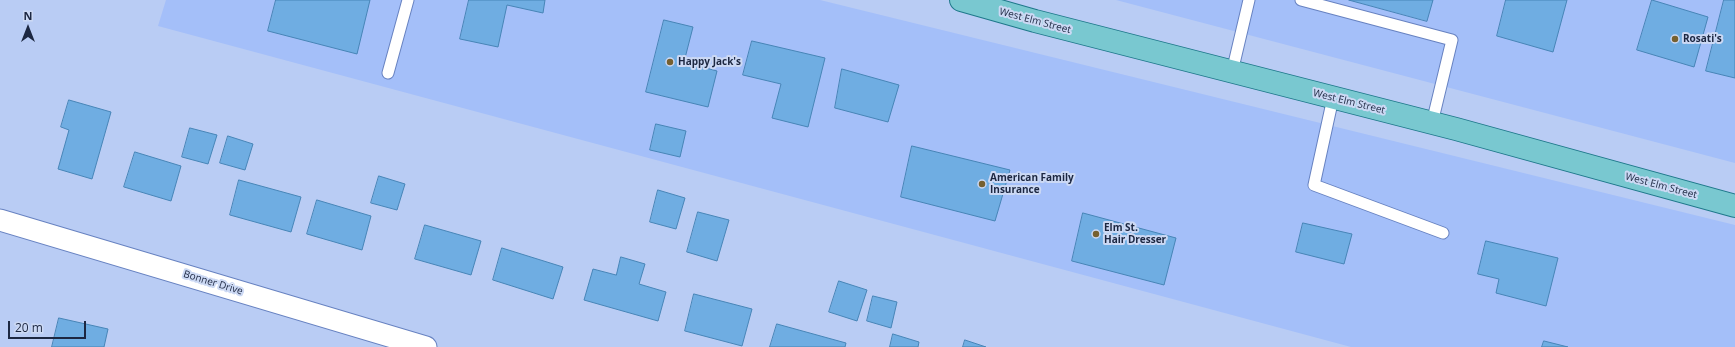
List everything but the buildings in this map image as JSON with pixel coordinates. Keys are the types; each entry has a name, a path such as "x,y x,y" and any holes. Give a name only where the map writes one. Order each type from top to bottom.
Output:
{"main road":[{"name":"West Elm Street","path":"962,0 1035,21 1432,123 1735,206"}],"street":[{"name":"Bonner Drive","path":"0,220 402,344 426,347"}],"lane":[{"path":"388,73 408,0"},
{"path":"1232,72 1249,0"},
{"path":"1301,0 1431,33 1452,40 1432,123"},
{"path":"1333,98 1314,185 1443,233"}],"shaded area":[{"path":"166,0 820,0 1735,225 1735,347 1351,347 158,26"},
{"path":"1116,0 1735,0 1735,163"}],"place":[{"name":"Rosati's","path":"1675,39"},
{"name":"Happy Jack's","path":"670,62"},
{"name":"American Family Insurance","path":"982,184"},
{"name":"Elm St. Hair Dresser","path":"1096,234"}]}
